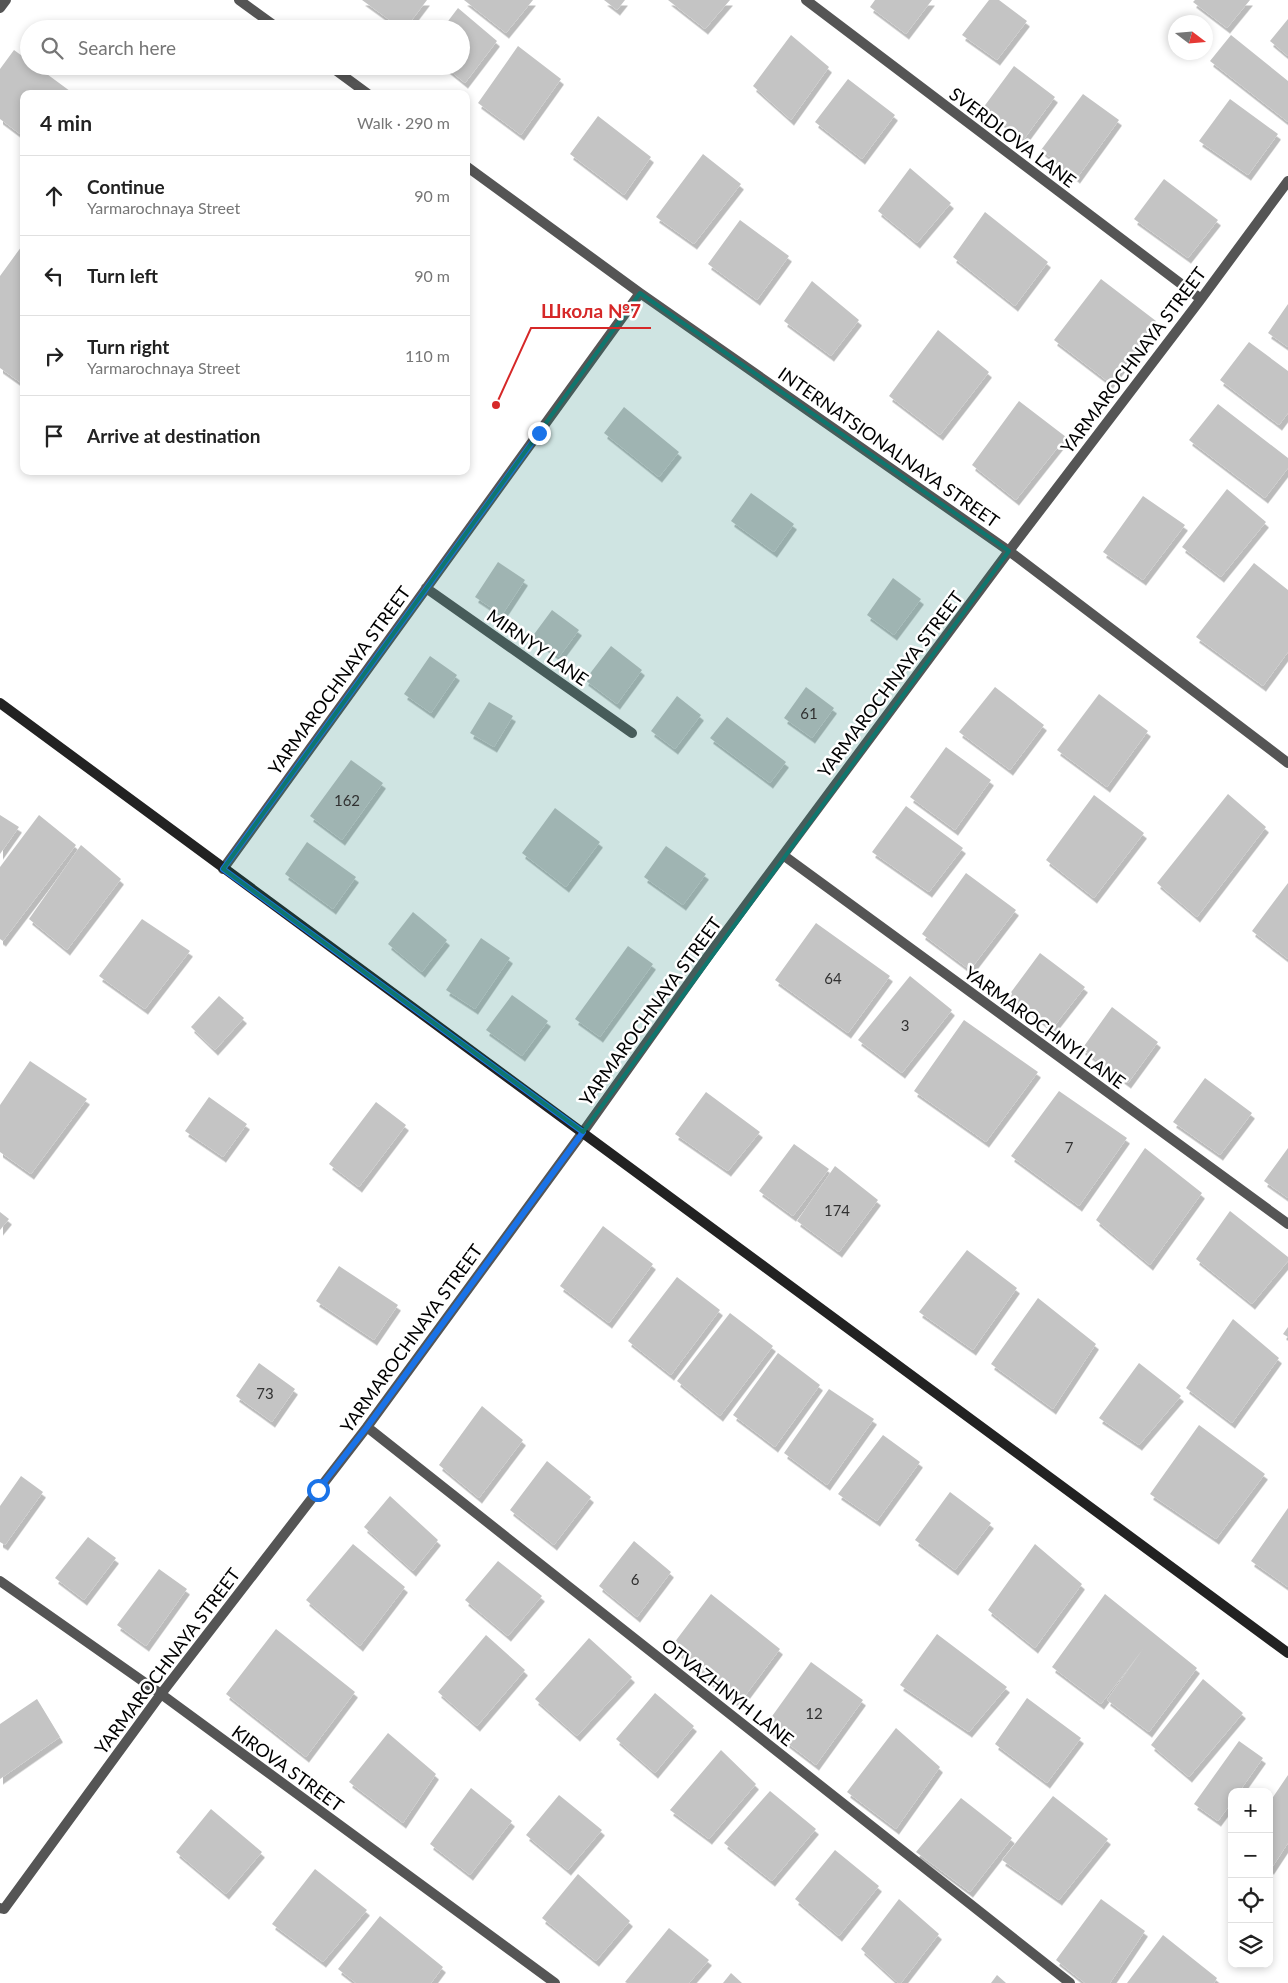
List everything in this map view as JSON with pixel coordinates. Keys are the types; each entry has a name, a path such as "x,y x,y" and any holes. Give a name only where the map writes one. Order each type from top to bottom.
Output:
{"main road":[{"path":"0,703 1288,1653"}],"street":[{"path":"0,8 6,0"},
{"path":"240,0 267,20"},
{"name":"SVERDLOVA LANE","path":"806,0 1200,299"},
{"path":"342,75 363,90"},
{"name":"INTERNATSIONALNAYA STREET","path":"470,169 640,293 1009,551 1288,764"},
{"name":"YARMAROCHNAYA STREET","path":"2,1909 160,1694 367,1427 583,1132 711,952 1288,180"},
{"name":"YARMAROCHNAYA STREET","path":"223,869 640,293"},
{"name":"MIRNYY LANE","path":"426,588 632,733"},
{"name":"YARMAROCHNYI LANE","path":"783,856 1288,1224"},
{"name":"OTVAZHNYH LANE","path":"367,1427 1070,1983"},
{"name":"KIROVA STREET","path":"0,1582 160,1694 555,1983"}],"highlighted area":[{"path":"640,293 1009,551 583,1132 223,869"}],"building":[{"path":"362,0 427,0 412,20 390,20"},
{"path":"464,0 533,0 506,33"},
{"path":"604,0 625,0 617,10"},
{"path":"668,0 730,0 705,29"},
{"path":"875,0 932,0 906,34 870,7"},
{"path":"989,0 999,0 1027,21 997,60 962,35"},
{"path":"1195,0 1250,0 1227,28 1213,17 1213,15 1210,15 1193,2"},
{"path":"458,8 497,41 465,83 455,75 470,75 470,20 449,20"},
{"path":"1288,19 1288,56 1270,41"},
{"path":"791,35 829,67 791,120 753,86"},
{"path":"1231,35 1288,81 1288,122 1210,61 1213,60 1213,57"},
{"path":"518,46 561,79 521,135 478,103"},
{"path":"14,50 20,54 20,75 48,75 69,90 20,90 20,134 0,119 0,69"},
{"path":"1014,66 1055,97 1024,139 983,108"},
{"path":"848,79 895,115 862,159 815,122"},
{"path":"1083,94 1119,120 1077,178 1041,150"},
{"path":"1230,99 1278,134 1248,175 1199,141"},
{"path":"598,116 651,157 624,195 570,154"},
{"path":"703,154 741,184 694,244 656,217"},
{"path":"910,168 951,203 917,243 878,211"},
{"path":"1164,179 1218,220 1188,258 1134,219"},
{"path":"985,212 1048,262 1015,306 953,257"},
{"path":"740,220 789,256 757,300 708,264"},
{"path":"20,248 20,382 0,368 0,276"},
{"path":"1101,279 1156,321 1110,383 1054,340"},
{"path":"812,281 859,320 831,356 784,321"},
{"path":"1288,304 1288,347 1268,333"},
{"path":"938,330 989,372 940,435 889,396"},
{"path":"1249,342 1288,371 1288,413 1279,425 1220,380"},
{"path":"1019,401 1066,437 1016,500 972,465"},
{"path":"1218,404 1288,458 1288,468 1265,498 1189,440"},
{"path":"624,407 679,452 659,477 604,433"},
{"path":"1227,489 1266,522 1221,577 1182,547"},
{"path":"751,493 794,524 774,552 731,521"},
{"path":"1143,496 1185,525 1143,580 1103,552"},
{"path":"498,562 525,580 502,615 475,597"},
{"path":"1254,563 1288,590 1288,652 1263,686 1196,637"},
{"path":"893,578 921,599 894,635 867,615"},
{"path":"552,610 579,630 559,657 532,637"},
{"path":"611,646 642,670 617,704 585,680"},
{"path":"430,656 457,675 431,713 404,694"},
{"path":"806,687 834,708 812,738 784,718"},
{"path":"995,687 1044,725 1010,770 959,732"},
{"path":"1099,694 1148,731 1107,787 1057,750"},
{"path":"677,696 701,715 675,749 651,731"},
{"path":"489,702 513,716 494,747 470,733"},
{"path":"727,717 786,762 770,783 710,738"},
{"path":"946,747 991,780 955,830 910,797"},
{"path":"351,760 383,783 342,840 310,816"},
{"path":"1228,794 1266,827 1197,917 1157,883"},
{"path":"1094,795 1144,833 1094,898 1046,860"},
{"path":"906,806 963,848 929,892 872,852"},
{"path":"555,808 600,842 566,887 522,853"},
{"path":"0,815 19,827 0,854"},
{"path":"39,815 76,845 3,941 0,939 0,867"},
{"path":"307,842 356,877 333,909 285,874"},
{"path":"81,845 121,879 67,950 29,919"},
{"path":"666,846 706,874 683,905 644,877"},
{"path":"966,873 1016,910 970,970 922,934"},
{"path":"1288,883 1288,959 1252,931"},
{"path":"413,912 447,940 422,972 388,944"},
{"path":"142,919 190,951 145,1009 99,976"},
{"path":"816,923 890,976 848,1033 775,980"},
{"path":"481,938 510,958 475,1009 446,990"},
{"path":"628,946 653,964 600,1037 575,1019"},
{"path":"1040,953 1085,987 1052,1029 1009,995"},
{"path":"910,976 952,1010 902,1073 858,1040"},
{"path":"512,995 548,1021 522,1056 486,1030"},
{"path":"219,996 244,1018 215,1050 191,1027"},
{"path":"1112,1007 1158,1042 1128,1083 1082,1049"},
{"path":"964,1020 1038,1072 986,1142 914,1091"},
{"path":"30,1061 87,1099 31,1174 0,1152 0,1105"},
{"path":"1205,1078 1252,1113 1220,1155 1173,1122"},
{"path":"1059,1091 1127,1138 1079,1206 1011,1156"},
{"path":"706,1092 760,1132 728,1171 675,1134"},
{"path":"209,1097 247,1124 223,1157 185,1131"},
{"path":"376,1102 406,1125 359,1187 329,1164"},
{"path":"794,1144 829,1169 793,1216 759,1191"},
{"path":"1145,1148 1202,1193 1150,1265 1096,1220"},
{"path":"1288,1148 1288,1198 1264,1181"},
{"path":"835,1166 878,1200 839,1252 797,1221"},
{"path":"1230,1211 1288,1257 1288,1261 1252,1304 1196,1259"},
{"path":"0,1212 9,1219 0,1230"},
{"path":"603,1226 653,1264 609,1323 560,1286"},
{"path":"967,1250 1017,1288 973,1350 919,1312"},
{"path":"339,1266 398,1305 374,1340 316,1301"},
{"path":"677,1277 720,1310 671,1375 628,1341"},
{"path":"1038,1298 1096,1344 1053,1409 991,1364"},
{"path":"730,1313 773,1346 720,1416 677,1381"},
{"path":"1233,1319 1279,1358 1232,1423 1186,1388"},
{"path":"1288,1327 1288,1337 1283,1334"},
{"path":"778,1353 820,1385 775,1447 733,1415"},
{"path":"259,1363 295,1389 272,1422 236,1396"},
{"path":"1139,1363 1181,1396 1139,1445 1099,1418"},
{"path":"829,1389 874,1419 827,1485 784,1453"},
{"path":"482,1406 523,1440 479,1498 439,1465"},
{"path":"1199,1425 1265,1474 1216,1539 1150,1494"},
{"path":"883,1435 920,1462 877,1521 838,1494"},
{"path":"547,1461 591,1497 554,1545 510,1510"},
{"path":"21,1476 43,1492 5,1545 0,1542 0,1506"},
{"path":"950,1492 991,1523 955,1570 915,1540"},
{"path":"390,1496 438,1540 413,1571 364,1527"},
{"path":"1288,1508 1288,1587 1251,1561"},
{"path":"88,1537 116,1558 84,1600 55,1578"},
{"path":"634,1541 671,1572 637,1617 599,1586"},
{"path":"353,1544 405,1587 360,1646 306,1600"},
{"path":"1035,1544 1082,1584 1035,1648 988,1610"},
{"path":"498,1561 542,1596 508,1636 465,1600"},
{"path":"159,1569 187,1589 146,1646 117,1625"},
{"path":"711,1594 780,1649 739,1704 699,1673 703,1670 671,1647"},
{"path":"1105,1594 1197,1668 1149,1732 1107,1700 1143,1649 1101,1704 1052,1667"},
{"path":"276,1629 355,1692 306,1757 226,1694"},
{"path":"937,1634 1007,1687 969,1732 900,1685"},
{"path":"486,1635 525,1670 477,1726 438,1692"},
{"path":"589,1638 632,1677 577,1736 535,1699"},
{"path":"811,1662 863,1700 816,1765 765,1726"},
{"path":"1203,1679 1243,1713 1189,1777 1151,1745"},
{"path":"655,1693 694,1726 655,1773 616,1739"},
{"path":"1027,1698 1081,1738 1047,1783 995,1744"},
{"path":"37,1699 60,1737 0,1779 0,1724"},
{"path":"896,1728 940,1767 896,1829 847,1792"},
{"path":"388,1733 436,1774 403,1823 349,1782"},
{"path":"1239,1741 1263,1758 1242,1788 1228,1788 1228,1807 1218,1821 1194,1804"},
{"path":"721,1750 756,1784 709,1839 670,1810"},
{"path":"1288,1775 1288,1843 1273,1866 1273,1833 1273,1797"},
{"path":"471,1788 512,1821 470,1875 430,1844"},
{"path":"770,1791 816,1829 772,1881 724,1843"},
{"path":"559,1795 602,1830 568,1870 526,1835"},
{"path":"1053,1796 1108,1839 1059,1900 1002,1860"},
{"path":"961,1798 1012,1838 970,1892 916,1852"},
{"path":"211,1809 262,1852 226,1894 176,1852"},
{"path":"835,1850 879,1886 839,1936 795,1899"},
{"path":"315,1869 367,1910 323,1962 272,1924"},
{"path":"578,1874 630,1921 596,1961 542,1918"},
{"path":"899,1899 939,1934 901,1983 898,1983 861,1949"},
{"path":"1101,1899 1145,1931 1110,1983 1085,1983 1056,1960"},
{"path":"380,1916 443,1967 431,1983 356,1983 338,1969"},
{"path":"669,1928 709,1960 689,1983 625,1982"},
{"path":"1163,1935 1217,1978 1214,1983 1127,1983"},
{"path":"731,1973 742,1983 723,1983"},
{"path":"997,1975 1006,1983 991,1983"}],"place":[{"name":"Школа №7","path":"496,405"}],"route":[{"path":"318,1490 367,1427 583,1132 223,869 539,433"}]}
